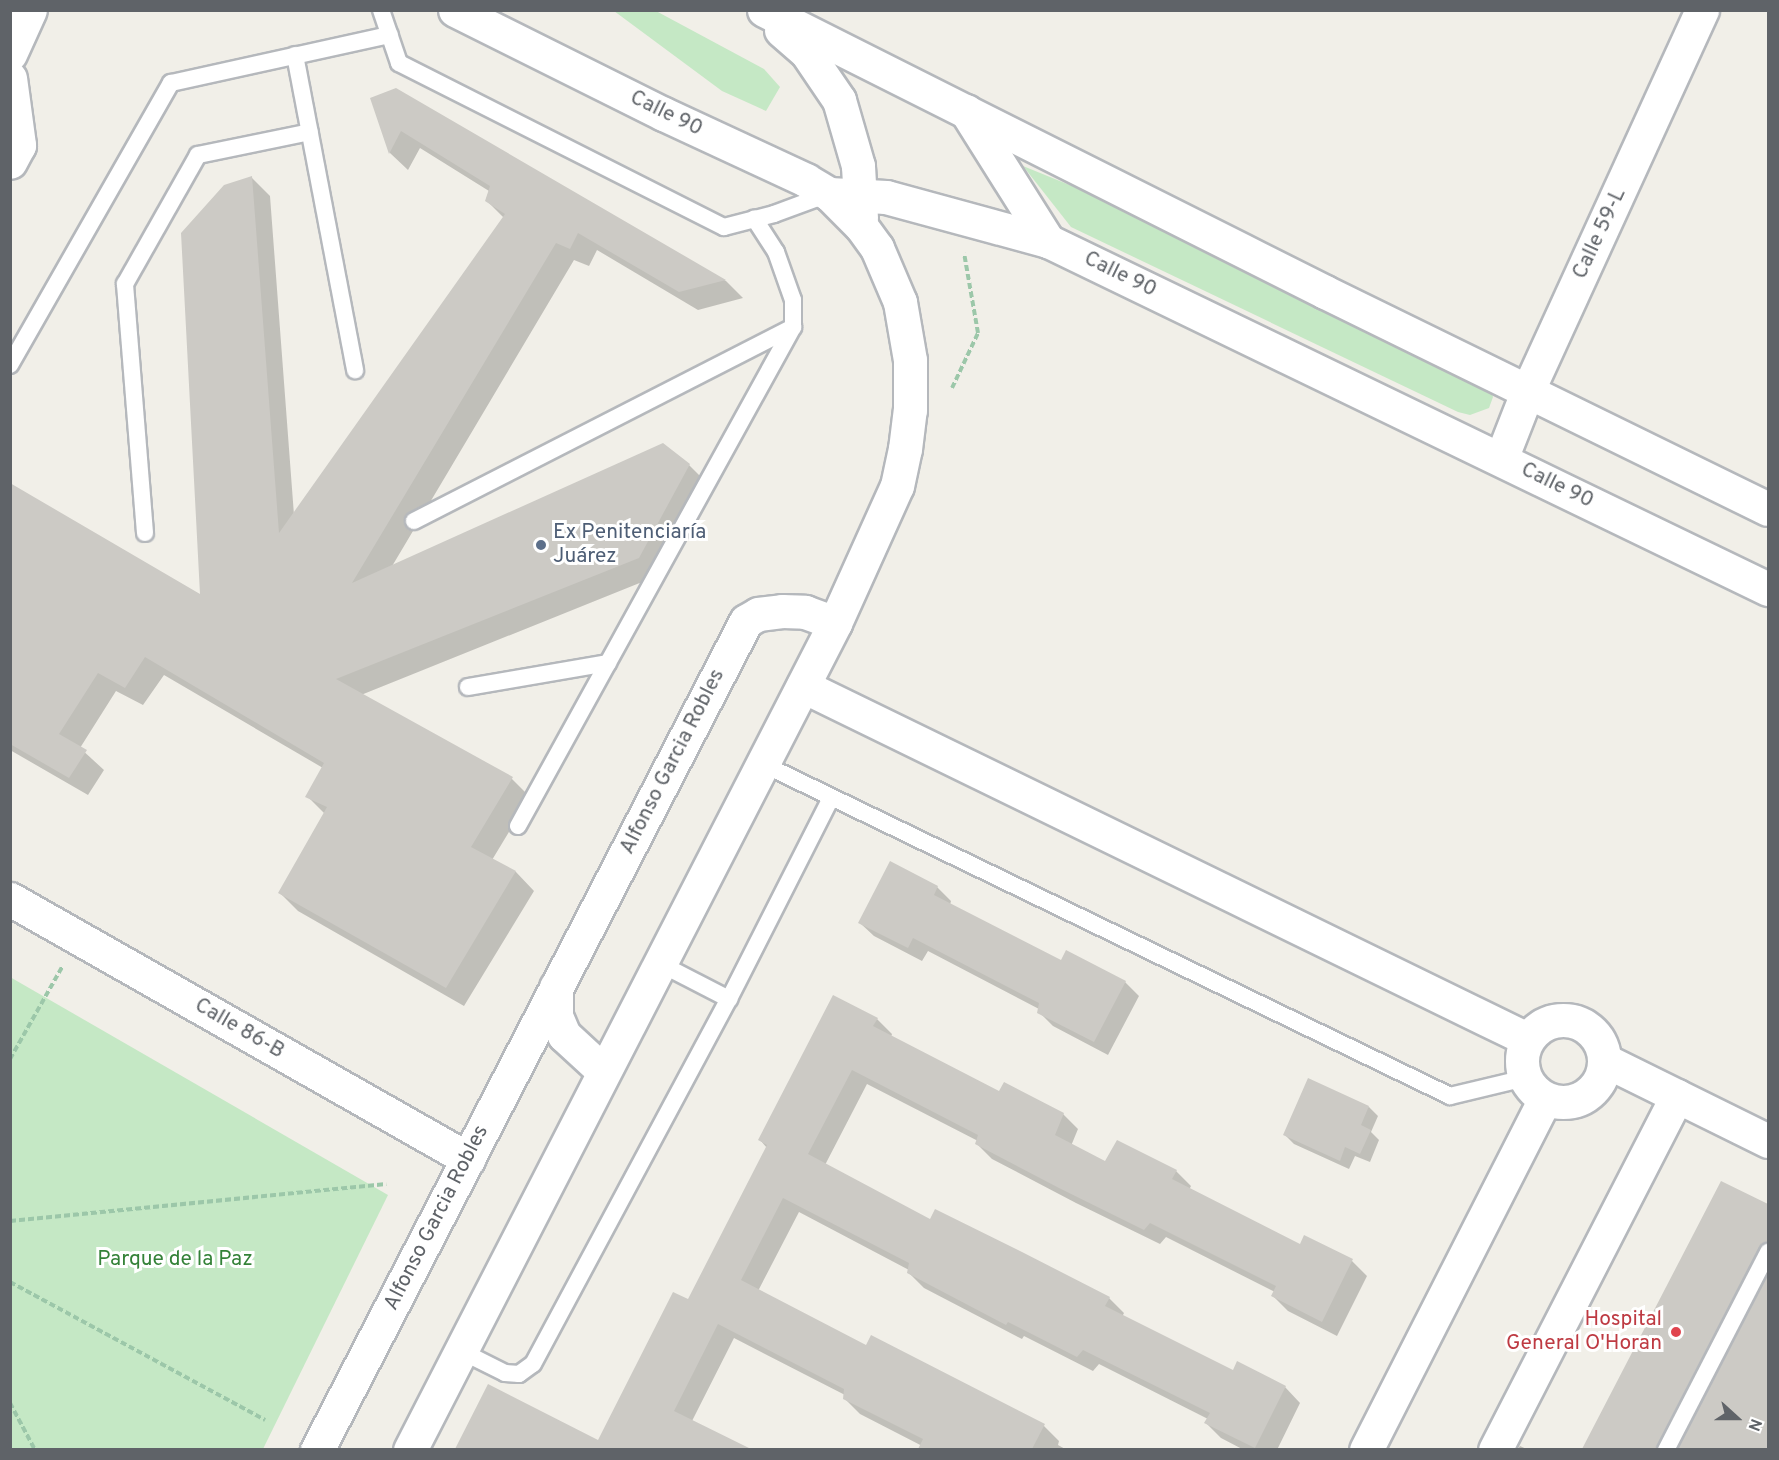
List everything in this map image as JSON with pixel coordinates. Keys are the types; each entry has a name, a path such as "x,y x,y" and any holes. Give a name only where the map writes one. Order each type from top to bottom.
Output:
{"street":[{"path":"10,54 30,10"},
{"name":"Calle 90","path":"455,10 664,114 806,180 850,205 886,197 1048,242 1768,589"},
{"path":"411,1449 603,1071 836,623 897,486 910,410 910,360 900,302 877,248 850,205 858,166 832,87 807,53 756,10"},
{"path":"764,10 1325,292 1768,509"},
{"name":"Calle 59-L","path":"1501,459 1528,390 1702,10"},
{"path":"10,78 19,145 10,162"},
{"path":"966,111 1048,242"},
{"name":"Alfonso Garcia Robles","path":"318,1449 746,621 758,614 782,611 805,612 836,623"},
{"path":"803,686 1527,1039"},
{"name":"Calle 86-B","path":"10,900 468,1159"},
{"name":"Alfonso Garcia Robles","path":"556,987 556,1016 564,1035 603,1071"},
{"path":"1550,1021 1576,1021 1587,1027 1596,1036 1604,1060 1597,1085 1586,1095 1573,1101 1559,1102 1535,1088 1522,1064 1527,1039 1538,1027 1550,1021"},
{"path":"1604,1060 1768,1141"},
{"path":"1366,1449 1535,1088"},
{"path":"1495,1449 1677,1096"}],"lane":[{"path":"381,10 399,63 724,226 754,218 850,205"},
{"path":"10,365 171,83 390,35"},
{"path":"295,55 355,370"},
{"path":"145,533 125,284 198,155 310,132"},
{"path":"518,826 793,327 794,300 776,252 754,218"},
{"path":"414,521 793,327"},
{"path":"468,687 608,663"},
{"path":"762,764 1450,1096 1535,1088"},
{"path":"460,1352 505,1373 519,1374 533,1364 729,999 831,798"},
{"path":"659,963 729,999"},
{"path":"1666,1449 1768,1252"}],"path":[{"path":"952,388 978,333 963,243"},
{"path":"10,1059 78,938"},
{"path":"10,1221 386,1184"},
{"path":"10,1282 265,1420"},
{"path":"10,1403 35,1449"}],"green space":[{"path":"614,11 656,11 764,69 780,87 766,111 722,91"},
{"path":"1023,166 1126,208 1491,392 1493,397 1489,408 1470,415 1458,412 1071,227"},
{"name":"Parque de la Paz","path":"10,977 388,1195 263,1449 11,1449"}],"building":[{"name":"Ex Penitenciaría Juárez","path":"396,88 726,280 679,292 578,233 570,249 556,243 352,583 663,443 690,464 639,558 336,679 513,777 471,847 516,871 446,988 278,893 327,807 305,797 324,763 145,657 125,688 98,673 59,734 87,750 69,778 10,744 10,483 200,594 181,233 224,185 252,176 279,533 505,214 485,201 490,186 401,131 389,154 370,98"},
{"path":"890,861 938,886 934,895 1061,960 1066,950 1126,981 1094,1042 1037,1013 1039,1003 913,938 908,948 858,923"},
{"path":"833,995 878,1018 873,1026 999,1091 1004,1082 1064,1113 1055,1135 1105,1161 1117,1140 1177,1170 1172,1179 1300,1244 1304,1235 1353,1259 1322,1322 1271,1296 1276,1286 1150,1223 1144,1230 1059,1188 975,1144 978,1135 852,1070 808,1154 930,1219 935,1209 1022,1252 1110,1297 1105,1306 1233,1370 1237,1361 1286,1386 1255,1448 1204,1423 1210,1413 1083,1350 1077,1357 1008,1322 1006,1325 907,1273 909,1263 783,1198 741,1280 866,1345 871,1335 1045,1424 1032,1449 918,1449 923,1439 843,1399 844,1389 718,1324 674,1411 751,1449 455,1449 488,1384 598,1440 673,1292 688,1299 767,1145 758,1140"},
{"path":"1308,1078 1369,1106 1361,1125 1371,1130 1360,1154 1345,1147 1340,1161 1283,1135"},
{"name":"Hospital General O'Horan","path":"1721,1181 1768,1204 1768,1242 1759,1247 1656,1449 1582,1449"},
{"path":"1768,1274 1768,1449 1678,1449"}],"place":[{"name":"Ex Penitenciaría Juárez","path":"541,545"},
{"name":"Hospital General O'Horan","path":"1676,1332"}]}
